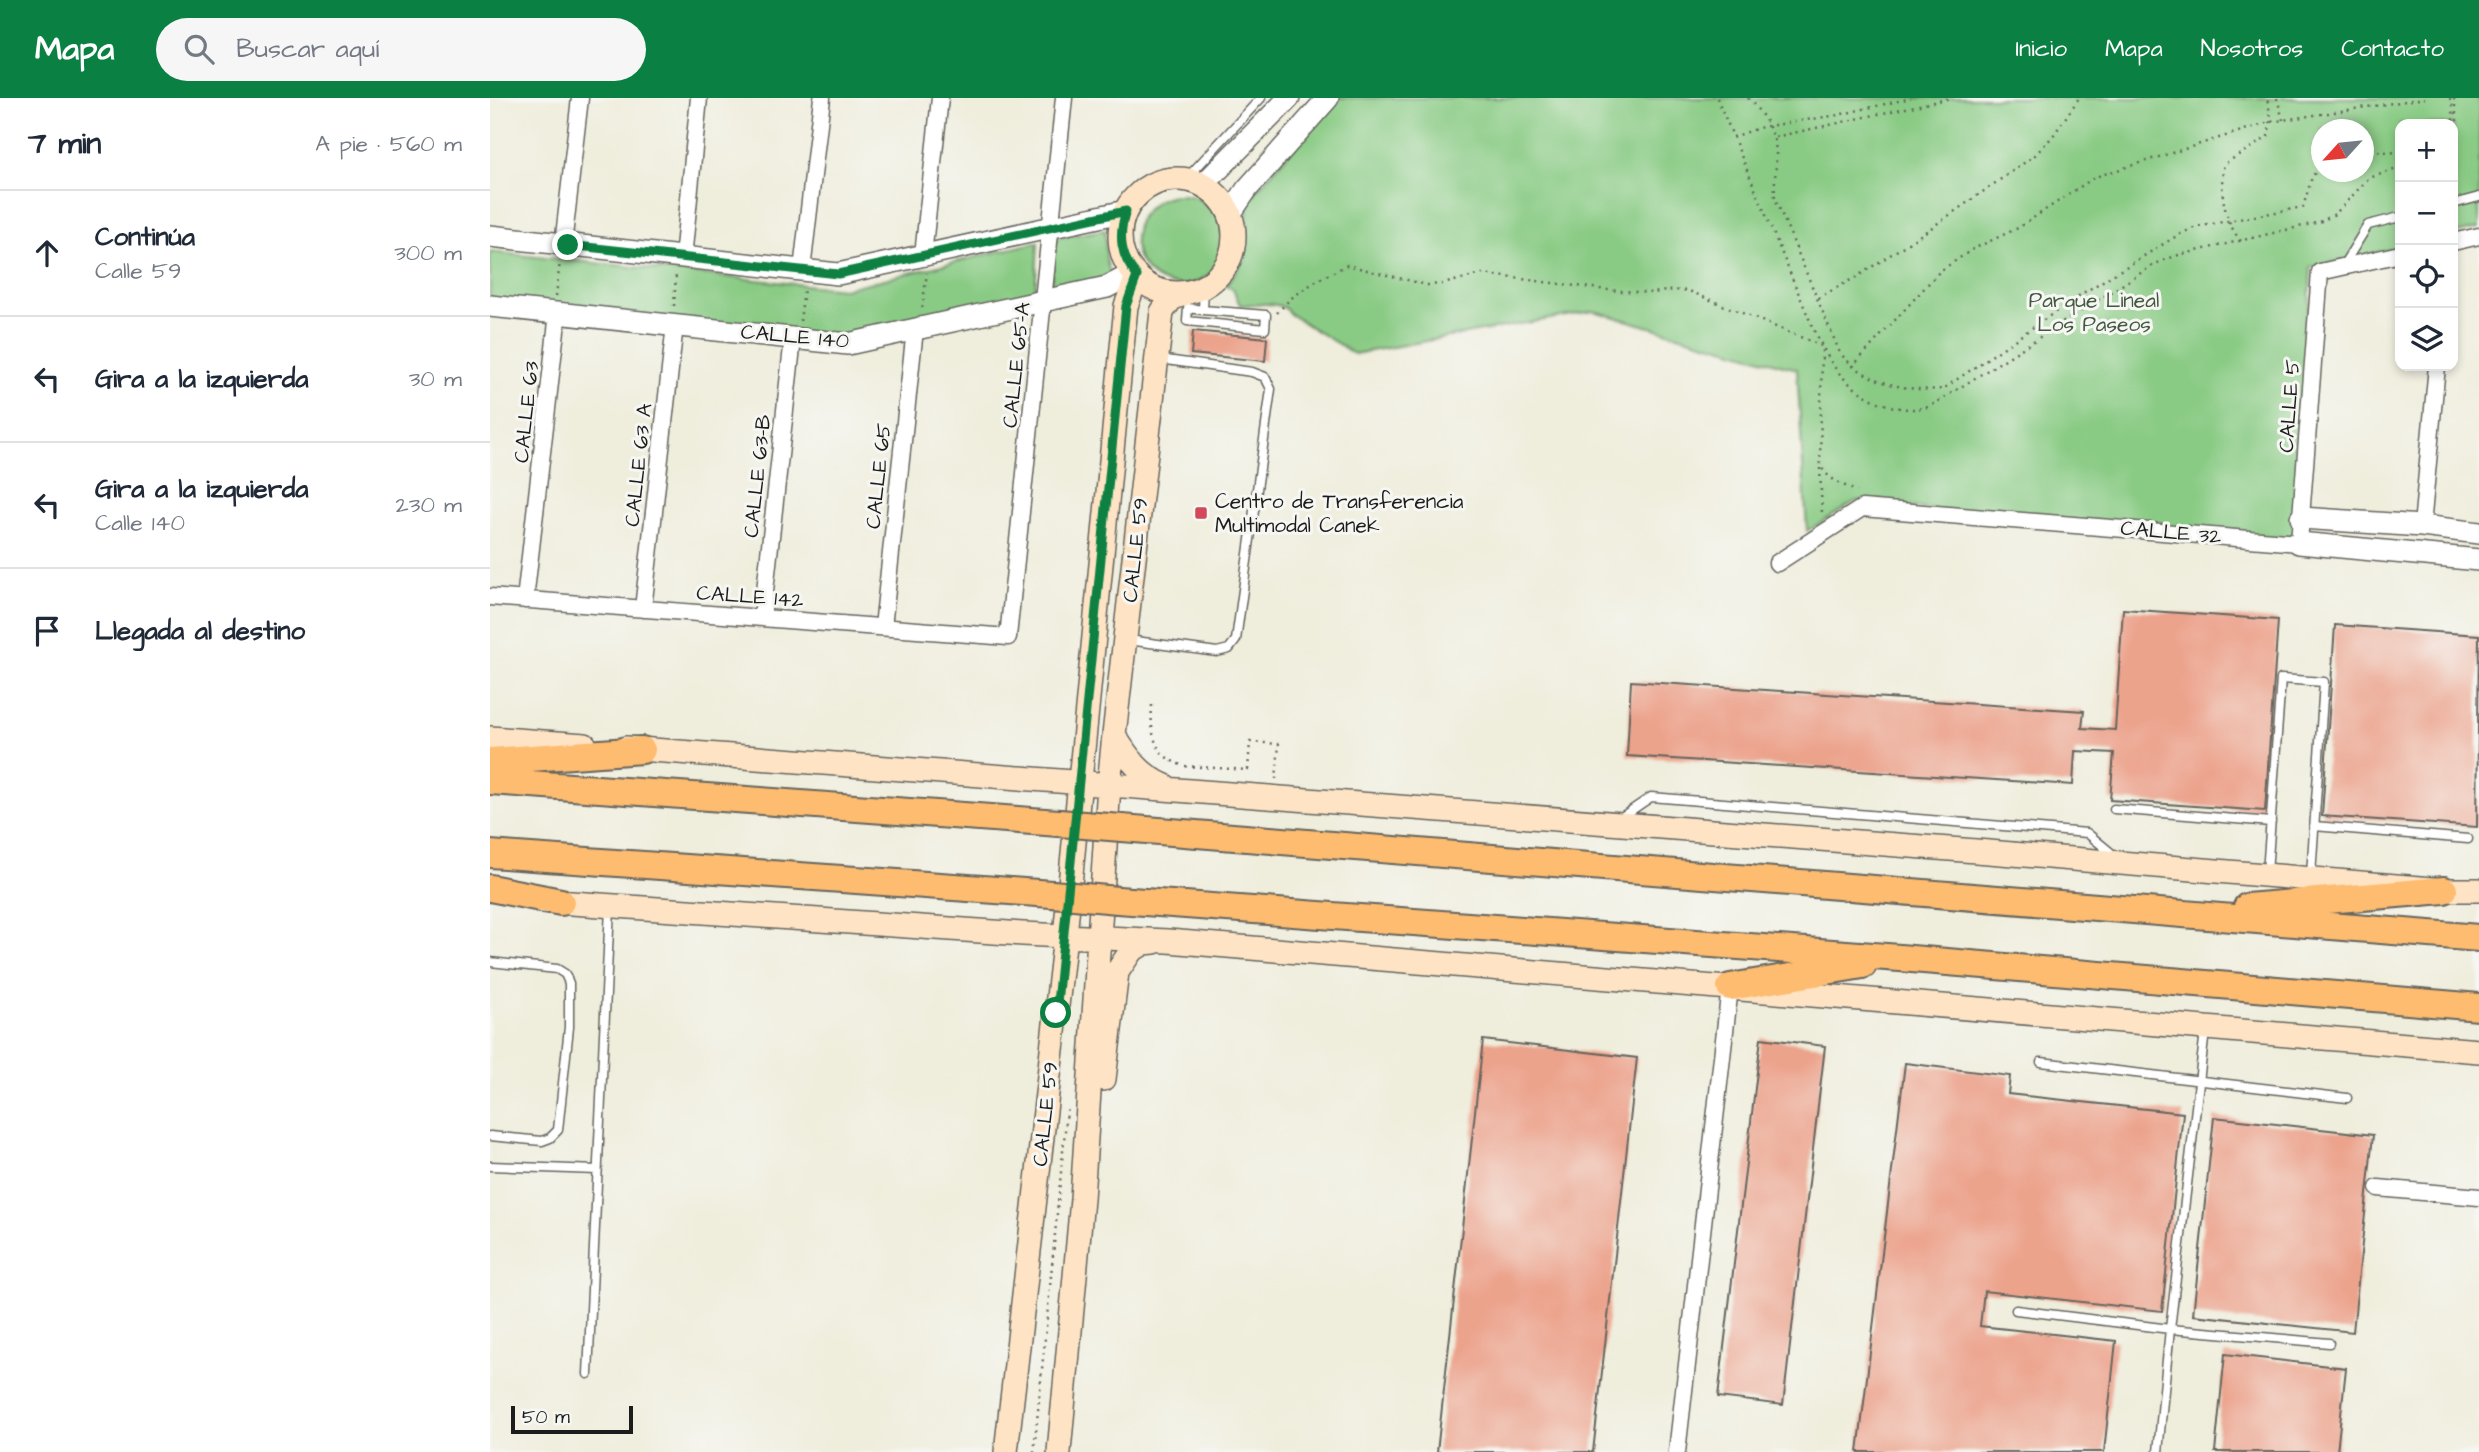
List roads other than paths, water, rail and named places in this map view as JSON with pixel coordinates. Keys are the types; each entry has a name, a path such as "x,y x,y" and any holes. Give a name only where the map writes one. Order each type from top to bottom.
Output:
{"highway":[{"path":"490,761 642,750"},
{"path":"490,781 1059,823 2479,938"},
{"path":"490,854 1900,958 2479,1007"},
{"path":"490,888 561,902"},
{"path":"2164,913 2444,890"},
{"path":"1730,987 1900,958"},
{"path":"2371,999 2479,1025"}],"main road":[{"path":"1168,180 1194,182 1219,197 1230,214 1234,230 1234,247 1223,270 1199,296 1170,293 1152,287 1135,274 1125,259 1121,243 1121,227 1126,211 1136,197 1151,186 1168,180"},
{"name":"CALLE 59","path":"1006,1452 1065,936 1126,306 1135,274"},
{"name":"CALLE 59","path":"1059,1452 1082,1199 1109,785 1161,312 1171,299 1199,296"},
{"path":"1114,735 1141,772 1174,791"},
{"path":"490,738 1613,823 2444,890 2479,890"},
{"path":"490,898 1168,941 2479,1052"},
{"path":"1082,1199 1102,1097 1117,972 1131,951 1144,943 1168,941"}],"street":[{"path":"562,250 580,98"},
{"path":"680,262 699,98"},
{"path":"804,276 822,98"},
{"path":"926,261 924,246 940,98"},
{"name":"CALLE 65-A","path":"1008,637 1064,98"},
{"path":"1194,182 1289,98"},
{"path":"1230,214 1247,189 1328,98"},
{"path":"490,236 562,250 804,276 838,274 926,261 1126,211"},
{"path":"2458,241 2479,236"},
{"path":"2343,267 2395,255"},
{"name":"CALLE 5","path":"2299,542 2320,272 2343,267"},
{"name":"CALLE 140","path":"490,306 557,308 796,334 848,344 918,324 1107,287 1135,274"},
{"name":"CALLE 63","path":"525,600 557,308"},
{"name":"CALLE 63 A","path":"643,609 674,321"},
{"name":"CALLE 65","path":"883,627 918,324"},
{"name":"CALLE 63-B","path":"762,618 796,334"},
{"path":"2422,526 2437,371"},
{"name":"CALLE 32","path":"1777,563 1866,508 2479,559"},
{"path":"2301,517 2479,533"},
{"name":"CALLE 142","path":"490,597 1008,637"},
{"path":"1677,1452 1730,987"},
{"path":"2378,1188 2479,1198"}],"lane":[{"path":"1194,182 1261,98"},
{"path":"2458,203 2479,197"},
{"path":"2343,267 2368,225 2395,218"},
{"path":"1199,296 1266,315 1265,329 1187,321 1188,308 1199,296"},
{"path":"1125,639 1217,652 1229,649 1236,640 1271,389 1265,377 1252,372 1156,359"},
{"path":"2267,875 2281,679 2324,682 2310,878"},
{"path":"2114,809 2271,822"},
{"path":"2314,826 2469,839"},
{"path":"588,1374 610,905"},
{"path":"490,962 557,969 565,974 569,983 569,1027 558,1130 542,1141 490,1136"},
{"path":"2158,1452 2205,1028"},
{"path":"2041,1062 2347,1098"},
{"path":"490,1166 597,1170"},
{"path":"2015,1310 2170,1329 2329,1343"}],"place":[{"name":"Centro de Transferencia Multimodal Canek","path":"1201,513"}],"park label":[{"name":"Parque Lineal Los Paseos","path":"2094,312"}]}
